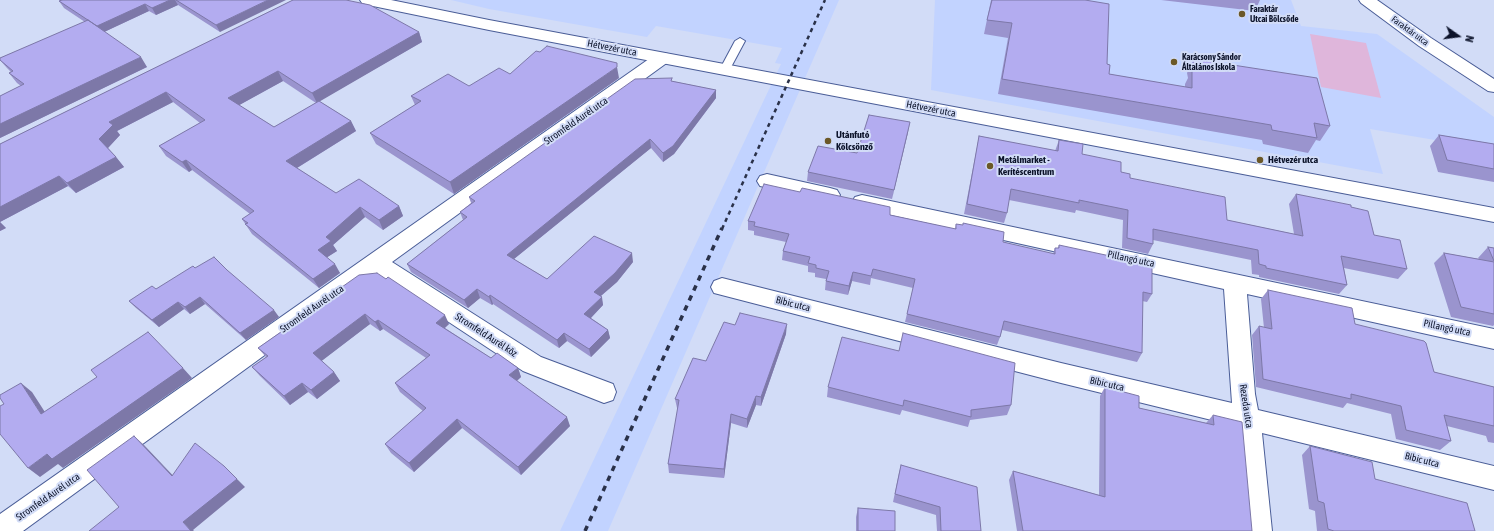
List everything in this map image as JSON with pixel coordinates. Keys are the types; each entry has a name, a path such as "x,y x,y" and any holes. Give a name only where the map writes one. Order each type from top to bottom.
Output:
{"street":[{"name":"Hétvezér utca","path":"368,0 482,24 1494,215"},
{"name":"Faraktár utca","path":"1367,0 1424,42 1494,87"},
{"name":"Stromfeld Aurél utca","path":"0,531 662,58"},
{"name":"Pillangó utca","path":"767,180 1494,339"},
{"name":"Stromfeld Aurél köz","path":"376,263 532,364 604,392"},
{"name":"Rezeda utca","path":"1235,282 1243,394 1250,436 1258,531"},
{"name":"Bíbic utca","path":"722,286 1061,373 1494,478"}],"lane":[{"path":"724,69 740,40"}],"shaded area":[{"path":"451,0 839,0 608,531 560,531 781,64 775,63 782,48 656,26 647,37 489,9"},
{"name":"Karácsony Sándor Általános Iskola","path":"935,0 1291,0 1301,26 1377,34 1494,117 1494,150 1370,129 1383,174 931,90"},
{"path":"1310,34 1366,43 1381,98 1321,87"}],"building":[{"path":"170,0 152,8 145,4 97,26 59,1"},
{"path":"176,0 268,0 216,25"},
{"path":"293,0 346,0 370,5 419,32 312,93 278,71 228,98 274,127 319,101 351,121 286,161 336,193 359,179 399,206 379,220 360,207 326,237 331,241 318,250 335,264 313,279 245,224 248,223 242,219 254,211 186,160 182,162 159,146 205,120 166,92 109,122 113,125 99,139 116,157 67,183 59,176 0,207 0,144"},
{"path":"992,0 1085,0 1109,4 1107,64 1110,65 1109,74 1192,88 1192,70 1195,70 1194,59 1317,78 1330,126 1314,123 1317,138 1272,130 1271,125 1002,79 1012,23 987,20"},
{"path":"88,20 141,57 0,124 0,96 24,84 9,73 13,71 0,60 0,58"},
{"path":"547,46 617,63 617,67 450,182 370,133 421,101 411,96 448,74 469,86 499,68 510,74 536,51 540,52"},
{"path":"672,78 671,81 716,90 673,146 663,153 650,139 507,255 547,279 594,236 632,253 615,273 594,292 602,297 584,314 608,330 589,349 564,333 557,340 490,295 489,297 477,289 464,300 407,264 467,217 460,212 475,201 469,197 635,79"},
{"path":"869,115 910,122 894,190 808,172 818,146 857,153"},
{"path":"1439,135 1494,144 1494,169 1447,160"},
{"path":"979,136 1058,151 1059,140 1083,144 1082,154 1121,162 1121,172 1130,174 1130,178 1225,197 1227,220 1303,236 1296,194 1351,205 1351,207 1368,211 1374,235 1400,240 1407,269 1341,256 1347,285 1266,268 1266,266 1259,264 1258,250 1153,229 1153,244 1127,238 1128,210 1079,200 1079,203 1011,189 1007,213 967,204"},
{"path":"764,184 800,192 802,188 890,207 890,215 956,229 956,224 963,225 963,223 1004,232 1003,242 1055,254 1055,248 1059,248 1059,245 1152,265 1152,294 1143,292 1142,353 1004,321 1000,337 907,314 915,279 873,269 871,276 853,272 849,286 826,281 829,271 816,268 816,265 808,263 810,257 783,251 789,234 754,226 755,222 748,221"},
{"path":"1488,247 1494,248 1494,261"},
{"path":"1444,253 1494,262 1494,314 1461,307"},
{"path":"214,257 274,310 240,333 200,297 185,307 178,302 152,320 129,301 152,286 156,289 193,266 195,268"},
{"path":"377,273 386,279 388,277 445,315 436,323 491,358 497,353 518,368 509,375 567,417 518,467 457,419 409,463 385,444 426,408 395,383 430,355 378,320 375,322 365,314 313,353 334,372 311,390 302,383 284,396 252,367 268,356 258,348 334,295 332,294 359,275"},
{"path":"1268,290 1352,308 1355,324 1424,341 1426,343 1434,372 1494,387 1494,426 1444,415 1451,441 1406,430 1401,406 1351,394 1351,399 1263,379 1259,326 1272,329"},
{"path":"740,313 787,324 761,397 756,396 747,419 731,414 724,469 668,464 679,400 675,399 693,358 706,361 724,322 735,325"},
{"path":"148,332 183,368 52,459 47,454 28,468 0,434 0,406 4,404 0,398 0,395 21,383 41,414 97,377 91,370"},
{"path":"903,333 1015,363 1011,405 971,410 971,417 904,400 903,406 828,387 842,337 899,351"},
{"path":"1105,387 1139,396 1139,408 1214,425 1213,415 1242,422 1252,531 1023,531 1013,471 1105,497"},
{"path":"134,436 172,476 195,443 224,466 237,479 183,522 191,531 89,531 119,507 87,470"},
{"path":"1310,446 1372,462 1375,479 1467,503 1475,531 1334,531 1328,529 1324,503 1318,501"},
{"path":"901,465 977,487 981,531 941,531 940,507 895,494"},
{"path":"858,508 895,511 895,531 858,531"}],"railway":[{"path":"722,229 825,0"},
{"path":"585,531 722,228"}],"place":[{"name":"Faraktár Utcai Bölcsőde","path":"1242,14"},
{"name":"Karácsony Sándor Általános Iskola","path":"1174,62"},
{"name":"Utánfutó Kölcsönző","path":"828,141"},
{"name":"Hétvezér utca","path":"1260,160"},
{"name":"Metálmarket - Kerítéscentrum","path":"990,166"}]}
